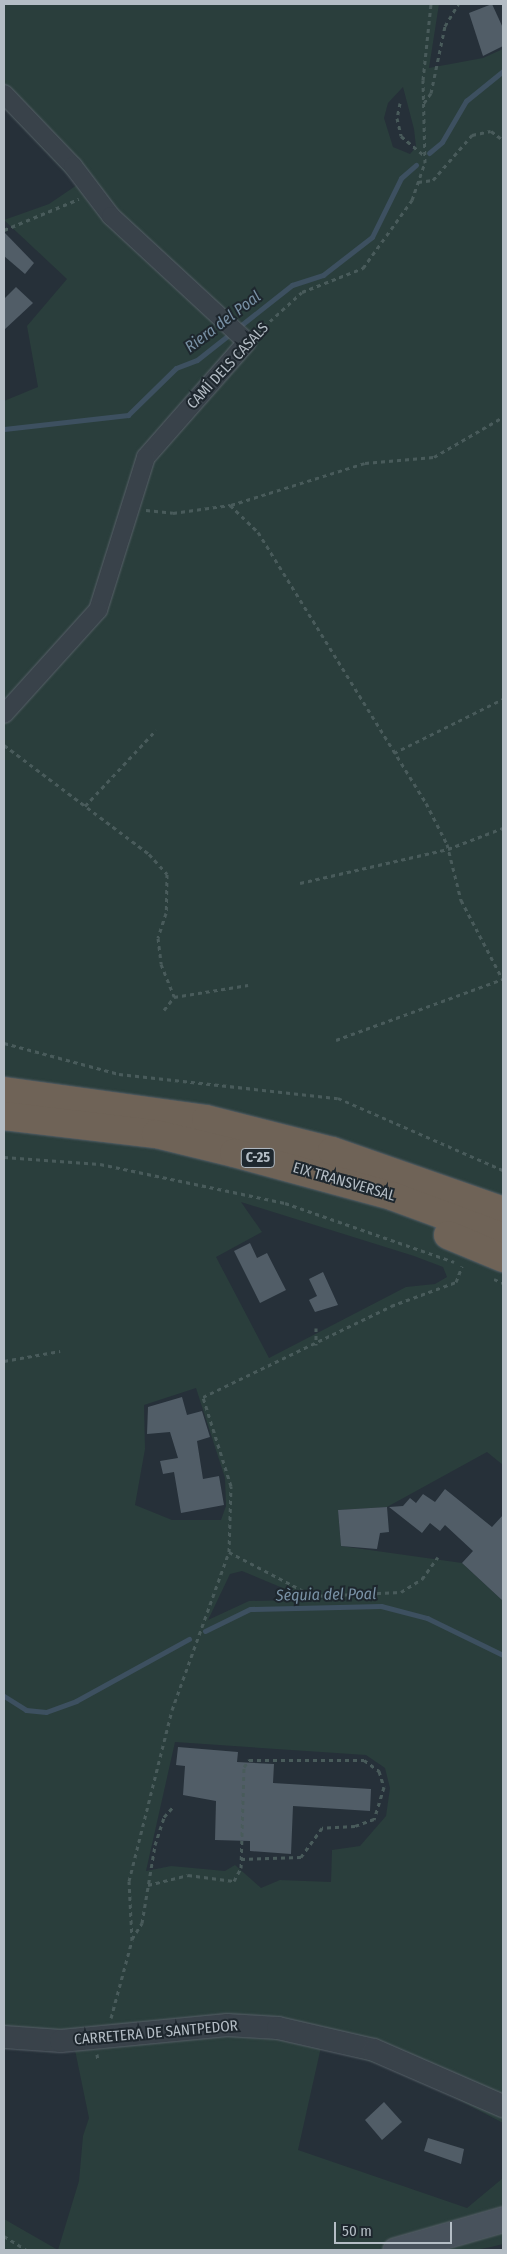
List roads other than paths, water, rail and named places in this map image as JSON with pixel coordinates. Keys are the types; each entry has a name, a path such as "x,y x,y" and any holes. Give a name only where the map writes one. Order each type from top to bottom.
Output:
{"highway":[{"name":"EIX TRANSVERSAL","path":"4,1091 206,1119 332,1151 503,1211"},
{"name":"EIX TRANSVERSAL","path":"4,1116 156,1134 300,1169 392,1196 503,1237"},
{"path":"53,1121 410,1220 495,1267"}],"main road":[{"path":"395,2250 503,2220"}],"street":[{"name":"CAMÍ DELS CASALS","path":"4,94 94,194 111,216 229,323 244,340 146,457 98,610 4,714"},
{"name":"CARRETERA DE SANTPEDOR","path":"4,2037 61,2041 227,2025 328,2036 411,2064 503,2106"}],"waterway":[{"name":"Riera del Poal","path":"429,153 442,142 466,101 503,71"},
{"name":"Riera del Poal","path":"4,429 128,415 176,368 197,360 292,285 323,275 372,237 401,178 416,165"},
{"name":"Sèquia del Poal","path":"205,1631 250,1609 381,1606 427,1618 503,1655"},
{"name":"Sèquia del Poal","path":"4,1696 26,1710 46,1712 76,1701 189,1639"}]}
